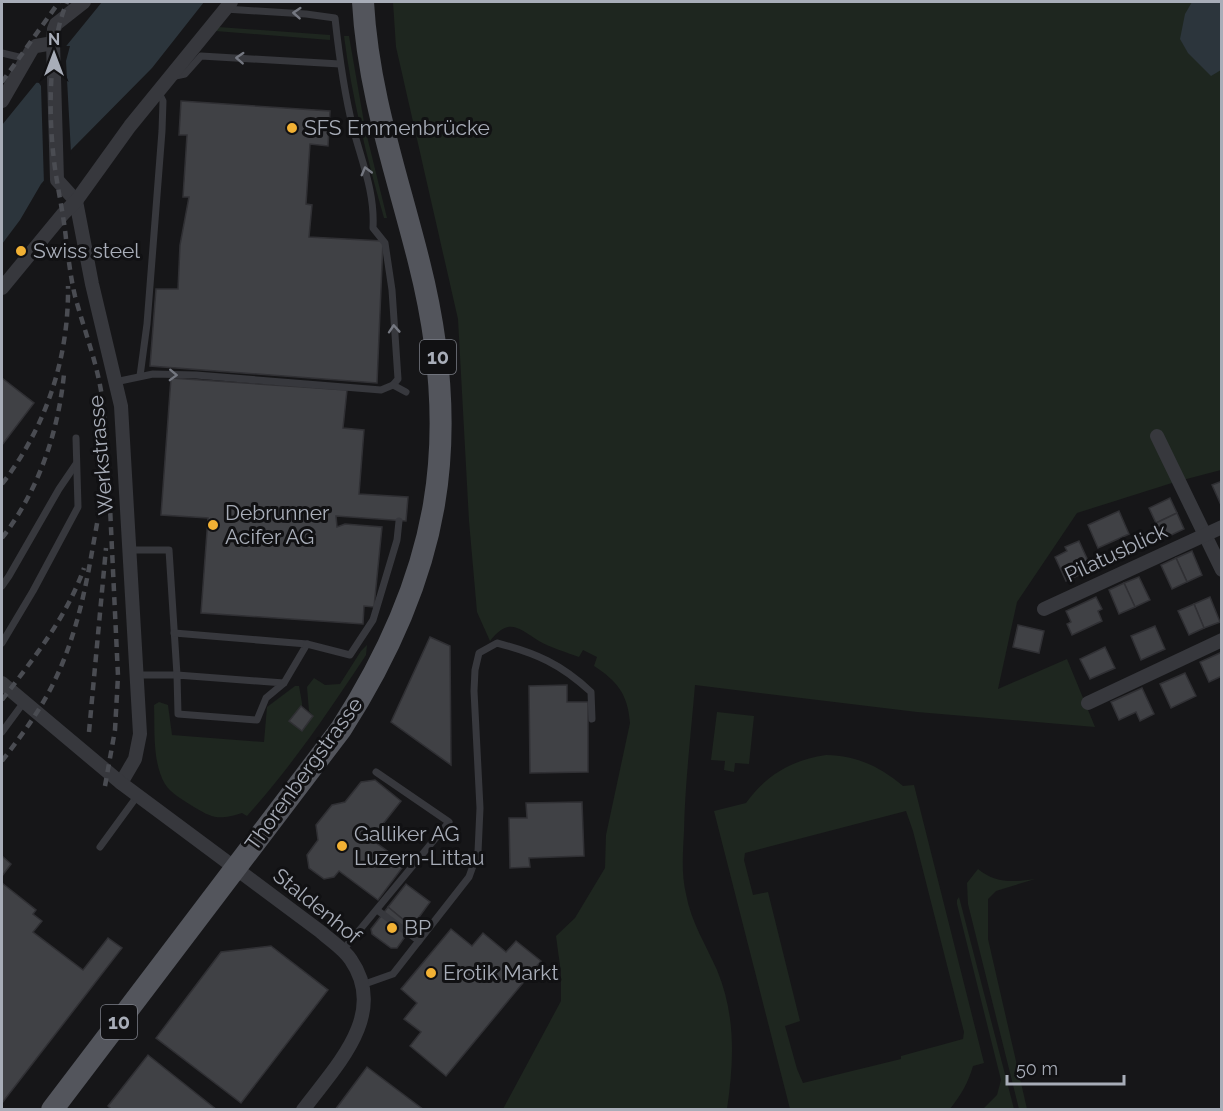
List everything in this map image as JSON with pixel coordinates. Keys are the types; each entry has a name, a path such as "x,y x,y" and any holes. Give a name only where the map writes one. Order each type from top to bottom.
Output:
{"main road":[{"name":"Thorenbergstrasse","path":"52,1110 341,729 400,623 412,592 429,534 436,494 441,429 437,349 418,260 377,107 367,54 363,2"}],"street":[{"path":"76,201 60,184 57,175 54,29 56,24 84,2"},
{"path":"2,288 76,201 130,126 228,5"},
{"path":"2,101 36,46 54,50"},
{"name":"Werkstrasse","path":"76,201 92,284 121,406 138,675 139,742 133,764 121,783"},
{"path":"1157,436 1221,570"},
{"name":"Pilatusblick","path":"1044,609 1221,527"},
{"path":"1088,703 1221,640"},
{"path":"2,683 121,783 236,868"},
{"name":"Staldenhof","path":"236,868 343,950 358,972 362,985 364,1009 357,1034 303,1110"}],"lane":[{"path":"115,382 153,374 196,375 381,391 393,386 398,379 392,290 385,243 373,228 374,216 370,189 342,83 335,18 228,5"},
{"path":"2,52 27,58"},
{"path":"169,77 185,74 201,57 340,64"},
{"path":"140,376 147,324 162,130 162,101 158,91"},
{"path":"393,386 406,392"},
{"path":"2,644 78,507 76,438"},
{"path":"2,586 76,464"},
{"path":"174,633 307,644 350,655 373,620 397,540 399,521"},
{"path":"130,550 169,550 178,714 257,720 266,698 284,683 307,644"},
{"path":"362,985 393,974 469,877 478,852 480,808 474,691 479,653 497,643 544,657 576,678 591,692 592,719"},
{"path":"138,675 177,675 284,683"},
{"path":"2,732 24,702"},
{"path":"343,950 449,822 376,772"},
{"path":"100,847 138,795"},
{"path":"377,910 418,941"}],"shaded area":[{"path":"102,2 204,2 152,68 71,150 41,184 20,220 2,244 2,125"},
{"path":"393,2 1221,2 1221,470 1077,513 1017,602 998,689 1067,659 1095,727 917,712 695,685 686,794 683,878 691,914 717,970 728,1004 732,1056 727,1109 503,1109 561,1001 561,973 556,936 575,918 605,868 606,835 630,723 627,704 620,689 594,666 597,657 583,650 579,657 559,650 514,627 503,629 490,641 477,612 469,521 458,319 396,47"},
{"path":"1192,2 1221,2 1221,70 1211,76 1188,53 1180,39 1185,14"},
{"path":"218,27 330,35 330,40 215,31"},
{"path":"344,36 349,36 365,128 387,218 384,218 361,128"},
{"path":"367,645 366,655 324,717 295,758 247,816 242,813 228,817 212,816 174,794 167,787 156,756 154,705 159,702 168,705 172,735 264,742 267,707 295,686 299,686 302,703 302,731 313,716 309,711 307,687 314,678 325,685 340,684"},
{"path":"717,712 754,716 749,764 735,763 734,772 724,770 725,761 711,760"},
{"path":"826,755 848,757 867,763 903,786 914,785 984,1063 973,1066 964,1089 950,1109 790,1109 714,811 746,803 762,784 781,770 814,757","holes":["906,811 964,1032 963,1039 901,1056 901,1059 803,1083 785,1026 800,1021 768,892 753,895 744,860 745,853"]},
{"path":"978,869 998,880 1035,879 996,891 988,899 988,939 1027,1109 1019,1109 968,904 967,883"},
{"path":"959,897 1014,1109 983,1109 997,1095 1001,1080 957,904"}],"pier":[{"path":"63,46 70,46 66,61 71,153 44,185 41,86 33,82"}],"building":[{"path":"181,101 330,111 328,146 310,144 306,204 312,205 309,237 383,241 377,383 150,366 156,289 178,289 180,245 189,197 183,197 187,135 179,135"},
{"path":"2,378 34,403 2,445"},
{"path":"171,378 347,390 343,428 364,430 359,494 408,497 406,521 336,516 337,527 345,524 382,527 374,607 364,606 363,624 201,613 208,518 161,515"},
{"path":"1222,481 1222,505 1221,505 1212,485"},
{"path":"1170,498 1177,513 1156,523 1149,508"},
{"path":"1119,511 1129,534 1098,548 1088,525"},
{"path":"1177,513 1184,529 1163,539 1156,523"},
{"path":"1079,541 1089,563 1083,566 1086,572 1066,581 1055,557 1067,551 1065,547"},
{"path":"1192,551 1202,575 1187,582 1176,558"},
{"path":"1176,558 1187,582 1172,589 1161,565"},
{"path":"1139,577 1150,600 1135,607 1124,583"},
{"path":"1124,583 1135,607 1119,614 1109,590"},
{"path":"1096,597 1102,609 1098,611 1102,621 1072,635 1067,624 1071,622 1066,611"},
{"path":"1210,597 1220,622 1204,628 1194,604"},
{"path":"1194,604 1204,628 1189,635 1178,611"},
{"path":"1018,625 1044,631 1039,653 1013,647"},
{"path":"1155,626 1165,649 1141,660 1131,636"},
{"path":"430,637 450,646 451,765 391,722"},
{"path":"1105,647 1115,668 1090,679 1080,659"},
{"path":"1222,652 1222,676 1209,682 1200,662"},
{"path":"1185,673 1196,696 1171,708 1160,684"},
{"path":"567,685 567,702 588,702 588,772 530,773 529,686"},
{"path":"1142,688 1154,714 1140,721 1136,712 1119,720 1111,702"},
{"path":"301,706 313,716 302,731 289,721"},
{"path":"375,780 401,801 371,839 405,864 378,900 339,871 334,877 324,879 309,868 307,855 318,840 316,825 332,805 345,802 361,782"},
{"path":"582,802 584,856 529,858 530,867 510,868 509,818 527,818 526,803"},
{"path":"2,856 11,864 2,876"},
{"path":"2,883 36,910 33,914 42,921 33,932 83,970 108,938 122,948 2,1103"},
{"path":"406,884 430,902 412,927 388,907"},
{"name":"BP","path":"388,907 412,927 397,948 391,948 372,934 371,929"},
{"path":"451,929 472,946 483,933 506,952 516,941 541,961 446,1076 410,1046 421,1032 404,1019 417,1003 401,989"},
{"path":"271,946 328,990 241,1103 156,1038 221,952"},
{"path":"148,1055 217,1110 112,1110 108,1106"},
{"path":"367,1067 424,1110 335,1110"}],"railway":[{"path":"2,82 59,2"},
{"path":"67,2 56,42 51,110 53,155 67,253"},
{"path":"2,761 43,703 68,649 86,581 102,491 105,453 102,397 94,359 75,296 67,246"},
{"path":"2,484 31,439 52,391 64,339 68,286"},
{"path":"2,538 26,501 44,461 57,418 64,374"},
{"path":"105,786 115,730 118,676 109,486"},
{"path":"89,732 106,548"},
{"path":"2,700 59,620 84,568"}],"place":[{"name":"SFS Emmenbrücke","path":"292,128"},
{"name":"Swiss steel","path":"21,251"},
{"name":"Debrunner Acifer AG","path":"213,525"},
{"name":"Galliker AG Luzern-Littau","path":"342,846"},
{"name":"BP","path":"392,928"},
{"name":"Erotik Markt","path":"431,973"}]}
